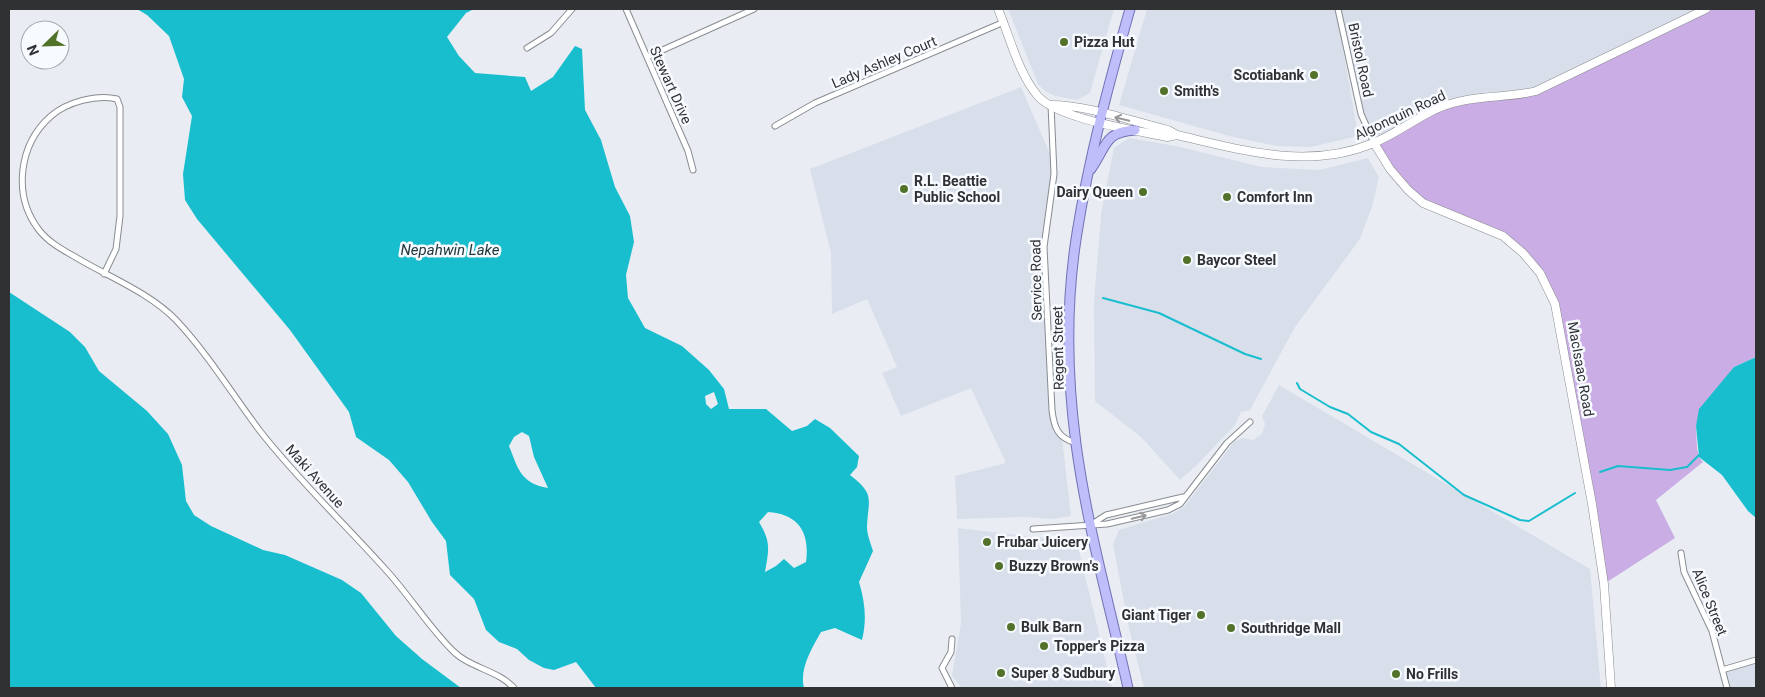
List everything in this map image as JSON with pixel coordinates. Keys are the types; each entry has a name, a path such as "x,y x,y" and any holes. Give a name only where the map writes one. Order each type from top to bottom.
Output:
{"main road":[{"name":"Regent Street","path":"1128,688 1091,524 1076,443 1071,379 1071,305 1076,234 1099,117 1130,9"},
{"path":"1088,174 1105,149 1109,137 1120,131 1135,130"}],"street":[{"path":"527,48 550,33 572,9"},
{"name":"Stewart Drive","path":"626,9 688,151 692,170"},
{"path":"647,57 754,9"},
{"path":"998,9 1029,84 1039,98 1050,105 1063,105 1099,117"},
{"name":"Bristol Road","path":"1338,9 1361,114 1374,144"},
{"name":"Algonquin Road","path":"1099,117 1168,130 1177,135 1283,157 1308,158 1339,154 1374,144 1434,110 1453,103 1518,96 1536,91 1706,9"},
{"name":"Lady Ashley Court","path":"775,126 815,103 1004,22"},
{"name":"Maki Avenue","path":"104,274 116,249 120,216 120,106 116,99 106,96 71,104 53,114 31,141 21,176 29,212 39,230 54,244 104,274 156,303 175,319 201,350 261,432 310,489 386,570 452,652 472,665 510,683 514,688"},
{"name":"Service Road","path":"1050,105 1054,174 1044,246 1052,410 1054,426 1062,438 1076,443"},
{"name":"Algonquin Road","path":"1099,117 1135,130 1167,137 1177,135"},
{"name":"MacIsaac Road","path":"1374,144 1390,169 1408,190 1423,203 1503,236 1523,253 1540,273 1556,304 1601,569 1611,688"},
{"path":"1033,529 1058,529 1091,524 1107,524 1168,510 1180,504 1183,497 1227,443 1250,422"},
{"path":"1091,524 1106,515 1183,497"},
{"name":"Alice Street","path":"1681,553 1684,572 1712,631 1726,688"},
{"path":"952,639 951,652 942,668 952,688"},
{"path":"1722,670 1756,660"}],"shaded area":[{"path":"1008,9 1114,9 1090,93 1077,100 1055,96 1045,91 1038,84"},
{"path":"1147,9 1336,9 1357,129 1354,137 1311,147 1277,146 1229,136 1119,105"},
{"path":"1338,9 1706,9 1557,82 1374,143 1361,114"},
{"path":"1706,9 1756,9 1756,357 1734,367 1696,426 1697,448 1699,457 1703,462 1656,500 1675,538 1604,584 1592,504 1548,286 1503,236 1438,209 1408,190 1374,143 1453,103 1518,96"},
{"path":"1021,87 1054,163 1044,247 1054,426 1062,438 1071,516 1052,519 1026,517 957,519 955,476 1006,463 971,388 901,416 882,373 897,367 867,299 832,314 831,253 810,169"},
{"path":"1129,138 1176,146 1262,167 1319,170 1368,158 1379,177 1372,207 1360,239 1295,327 1250,410 1241,412 1235,425 1180,480 1141,437 1095,401 1094,303 1101,214 1114,148"},
{"path":"1279,385 1590,569 1601,688 1144,688 1129,628 1113,544 1119,530 1174,513 1184,507 1234,442 1242,438 1253,440 1262,434 1265,424 1262,416"},
{"path":"958,528 1077,542 1112,688 962,688 952,676 961,623"},
{"path":"1756,660 1756,688 1727,688 1722,670"}],"water":[{"name":"Nepahwin Lake","path":"137,9 474,9 466,13 447,37 459,56 475,73 525,77 531,91 553,77 575,46 582,49 585,110 601,140 615,187 630,216 634,242 626,275 628,298 645,328 682,346 709,370 724,389 729,409 766,409 792,431 807,426 815,419 830,428 859,456 857,467 850,475 864,488 869,498 867,530 873,551 859,582 865,611 862,640 835,628 821,632 805,666 803,673 804,688 596,688 576,662 554,670 544,668 529,660 517,649 499,642 486,630 474,599 450,575 446,541 408,482 389,460 356,437 349,412 290,330 197,219 185,200 183,174 192,116 182,97 184,79 169,36 147,15","holes":["714,392 718,404 711,409 706,404 705,396","522,432 529,436 534,457 548,488 531,482 521,473 509,446 514,437","768,512 779,514 795,521 804,534 807,552 806,562 794,568 784,559 765,572 768,546 766,535 759,522"]},
{"path":"9,292 70,332 85,347 99,371 147,411 168,434 182,465 186,501 194,515 211,526 263,550 285,555 342,580 361,593 396,636 422,659 461,688 9,687"},
{"path":"1756,357 1756,518 1748,511 1722,475 1699,457 1696,426 1699,409 1734,367"}],"waterway":[{"path":"1103,298 1159,313 1245,354 1261,359"},
{"path":"1297,383 1300,389 1330,407 1348,414 1371,432 1399,444 1464,495 1520,520 1529,521 1575,493"},
{"path":"1600,472 1618,466 1670,470 1687,467 1699,455"}],"place":[{"name":"Pizza Hut","path":"1064,42"},
{"name":"Scotiabank","path":"1314,75"},
{"name":"Smith's","path":"1164,91"},
{"name":"R.L. Beattie Public School","path":"904,189"},
{"name":"Dairy Queen","path":"1143,192"},
{"name":"Comfort Inn","path":"1227,197"},
{"name":"Baycor Steel","path":"1187,260"},
{"name":"Frubar Juicery","path":"987,542"},
{"name":"Buzzy Brown's","path":"999,566"},
{"name":"Giant Tiger","path":"1201,615"},
{"name":"Bulk Barn","path":"1011,627"},
{"name":"Southridge Mall","path":"1231,628"},
{"name":"Topper's Pizza","path":"1044,646"},
{"name":"Super 8 Sudbury","path":"1001,673"},
{"name":"No Frills","path":"1396,674"}]}
